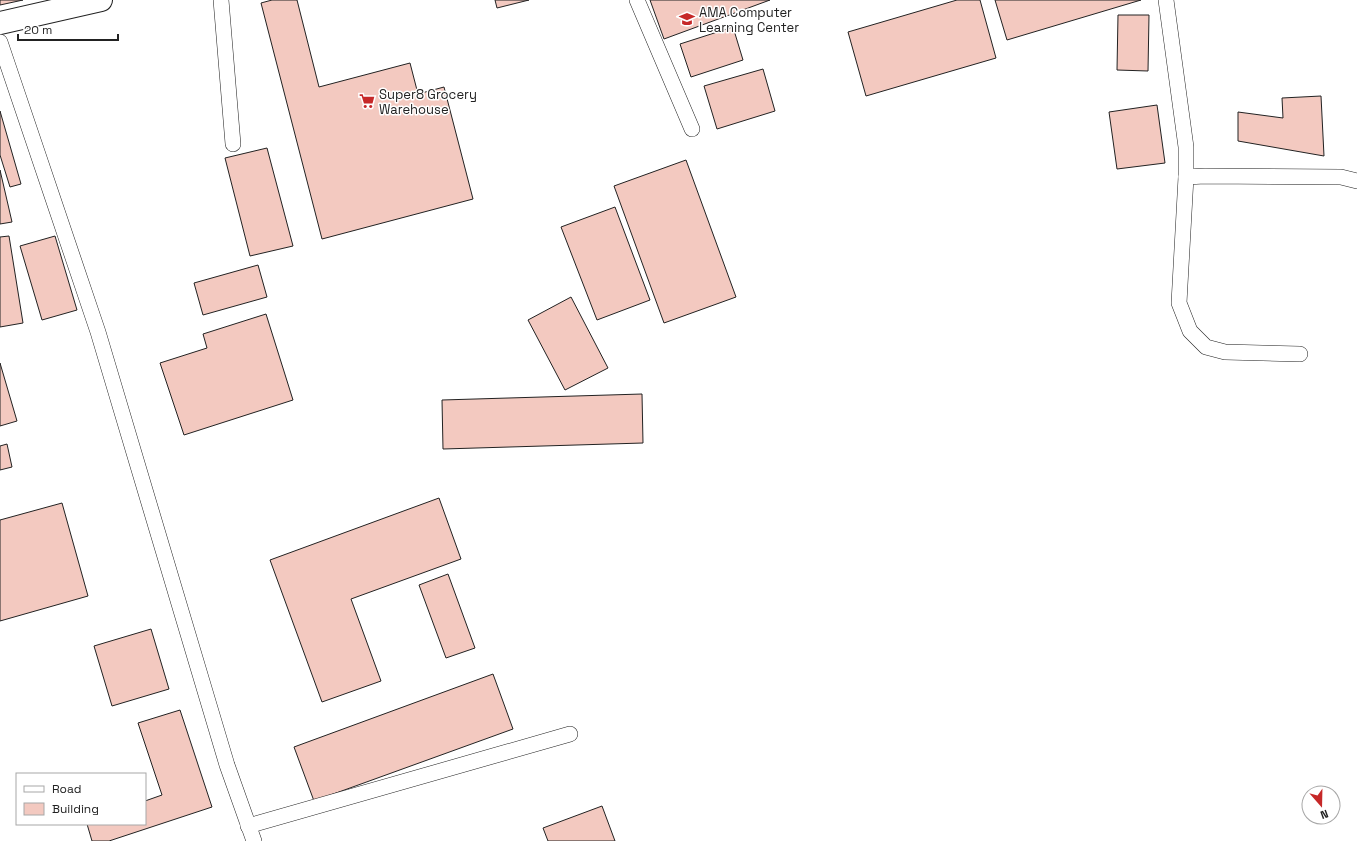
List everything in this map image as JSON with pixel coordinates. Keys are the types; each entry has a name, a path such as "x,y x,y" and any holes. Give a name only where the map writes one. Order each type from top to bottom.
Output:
{"main road":[{"path":"0,23 101,0"}],"lane":[{"path":"221,0 233,144"},
{"path":"637,0 692,129"},
{"path":"1166,0 1186,147 1180,302 1190,331 1206,347 1225,352 1300,354"},
{"path":"0,42 98,332 226,765 254,841"},
{"path":"1186,177 1341,177 1357,181"},
{"path":"248,826 570,734"}],"building":[{"path":"0,0 23,0 0,5"},
{"path":"272,0 297,0 319,87 410,63 418,94 444,87 473,199 322,239 261,3"},
{"path":"495,0 529,0 497,8"},
{"name":"AMA Computer Learning Center","path":"650,0 770,0 664,39"},
{"path":"957,0 980,0 996,58 866,96 848,32"},
{"path":"995,0 1141,0 1007,40"},
{"path":"1118,15 1149,15 1148,71 1117,70"},
{"path":"733,27 743,60 691,77 680,44"},
{"path":"763,69 775,111 717,129 704,86"},
{"path":"1321,96 1324,156 1238,141 1238,112 1283,118 1282,98"},
{"path":"1157,105 1165,163 1117,169 1109,112"},
{"path":"0,111 21,184 10,187 0,155"},
{"path":"267,148 293,246 250,256 225,158"},
{"path":"686,160 736,297 664,323 614,186"},
{"path":"0,170 12,222 0,224"},
{"path":"615,207 650,300 597,320 561,227"},
{"path":"9,236 23,323 0,327 0,237"},
{"path":"55,236 77,310 42,320 20,246"},
{"path":"258,265 267,297 203,315 194,283"},
{"path":"571,297 608,368 565,390 528,320"},
{"path":"266,314 293,400 184,435 160,363 207,348 203,334"},
{"path":"0,363 17,421 0,426"},
{"path":"642,394 643,443 443,449 442,400"},
{"path":"7,444 12,467 0,470 0,446"},
{"path":"439,498 461,559 351,599 381,681 322,702 270,560"},
{"path":"62,503 88,596 0,621 0,520"},
{"path":"448,574 475,648 446,658 419,585"},
{"path":"151,629 169,689 112,706 94,646"},
{"path":"493,674 513,729 314,801 294,747"},
{"path":"180,710 212,807 109,841 92,841 87,825 146,825 146,801 162,795 138,723"},
{"path":"602,806 615,841 548,841 543,828"}],"place":[{"name":"AMA Computer Learning Center","path":"687,19"},
{"name":"Super8 Grocery Warehouse","path":"367,101"}]}
